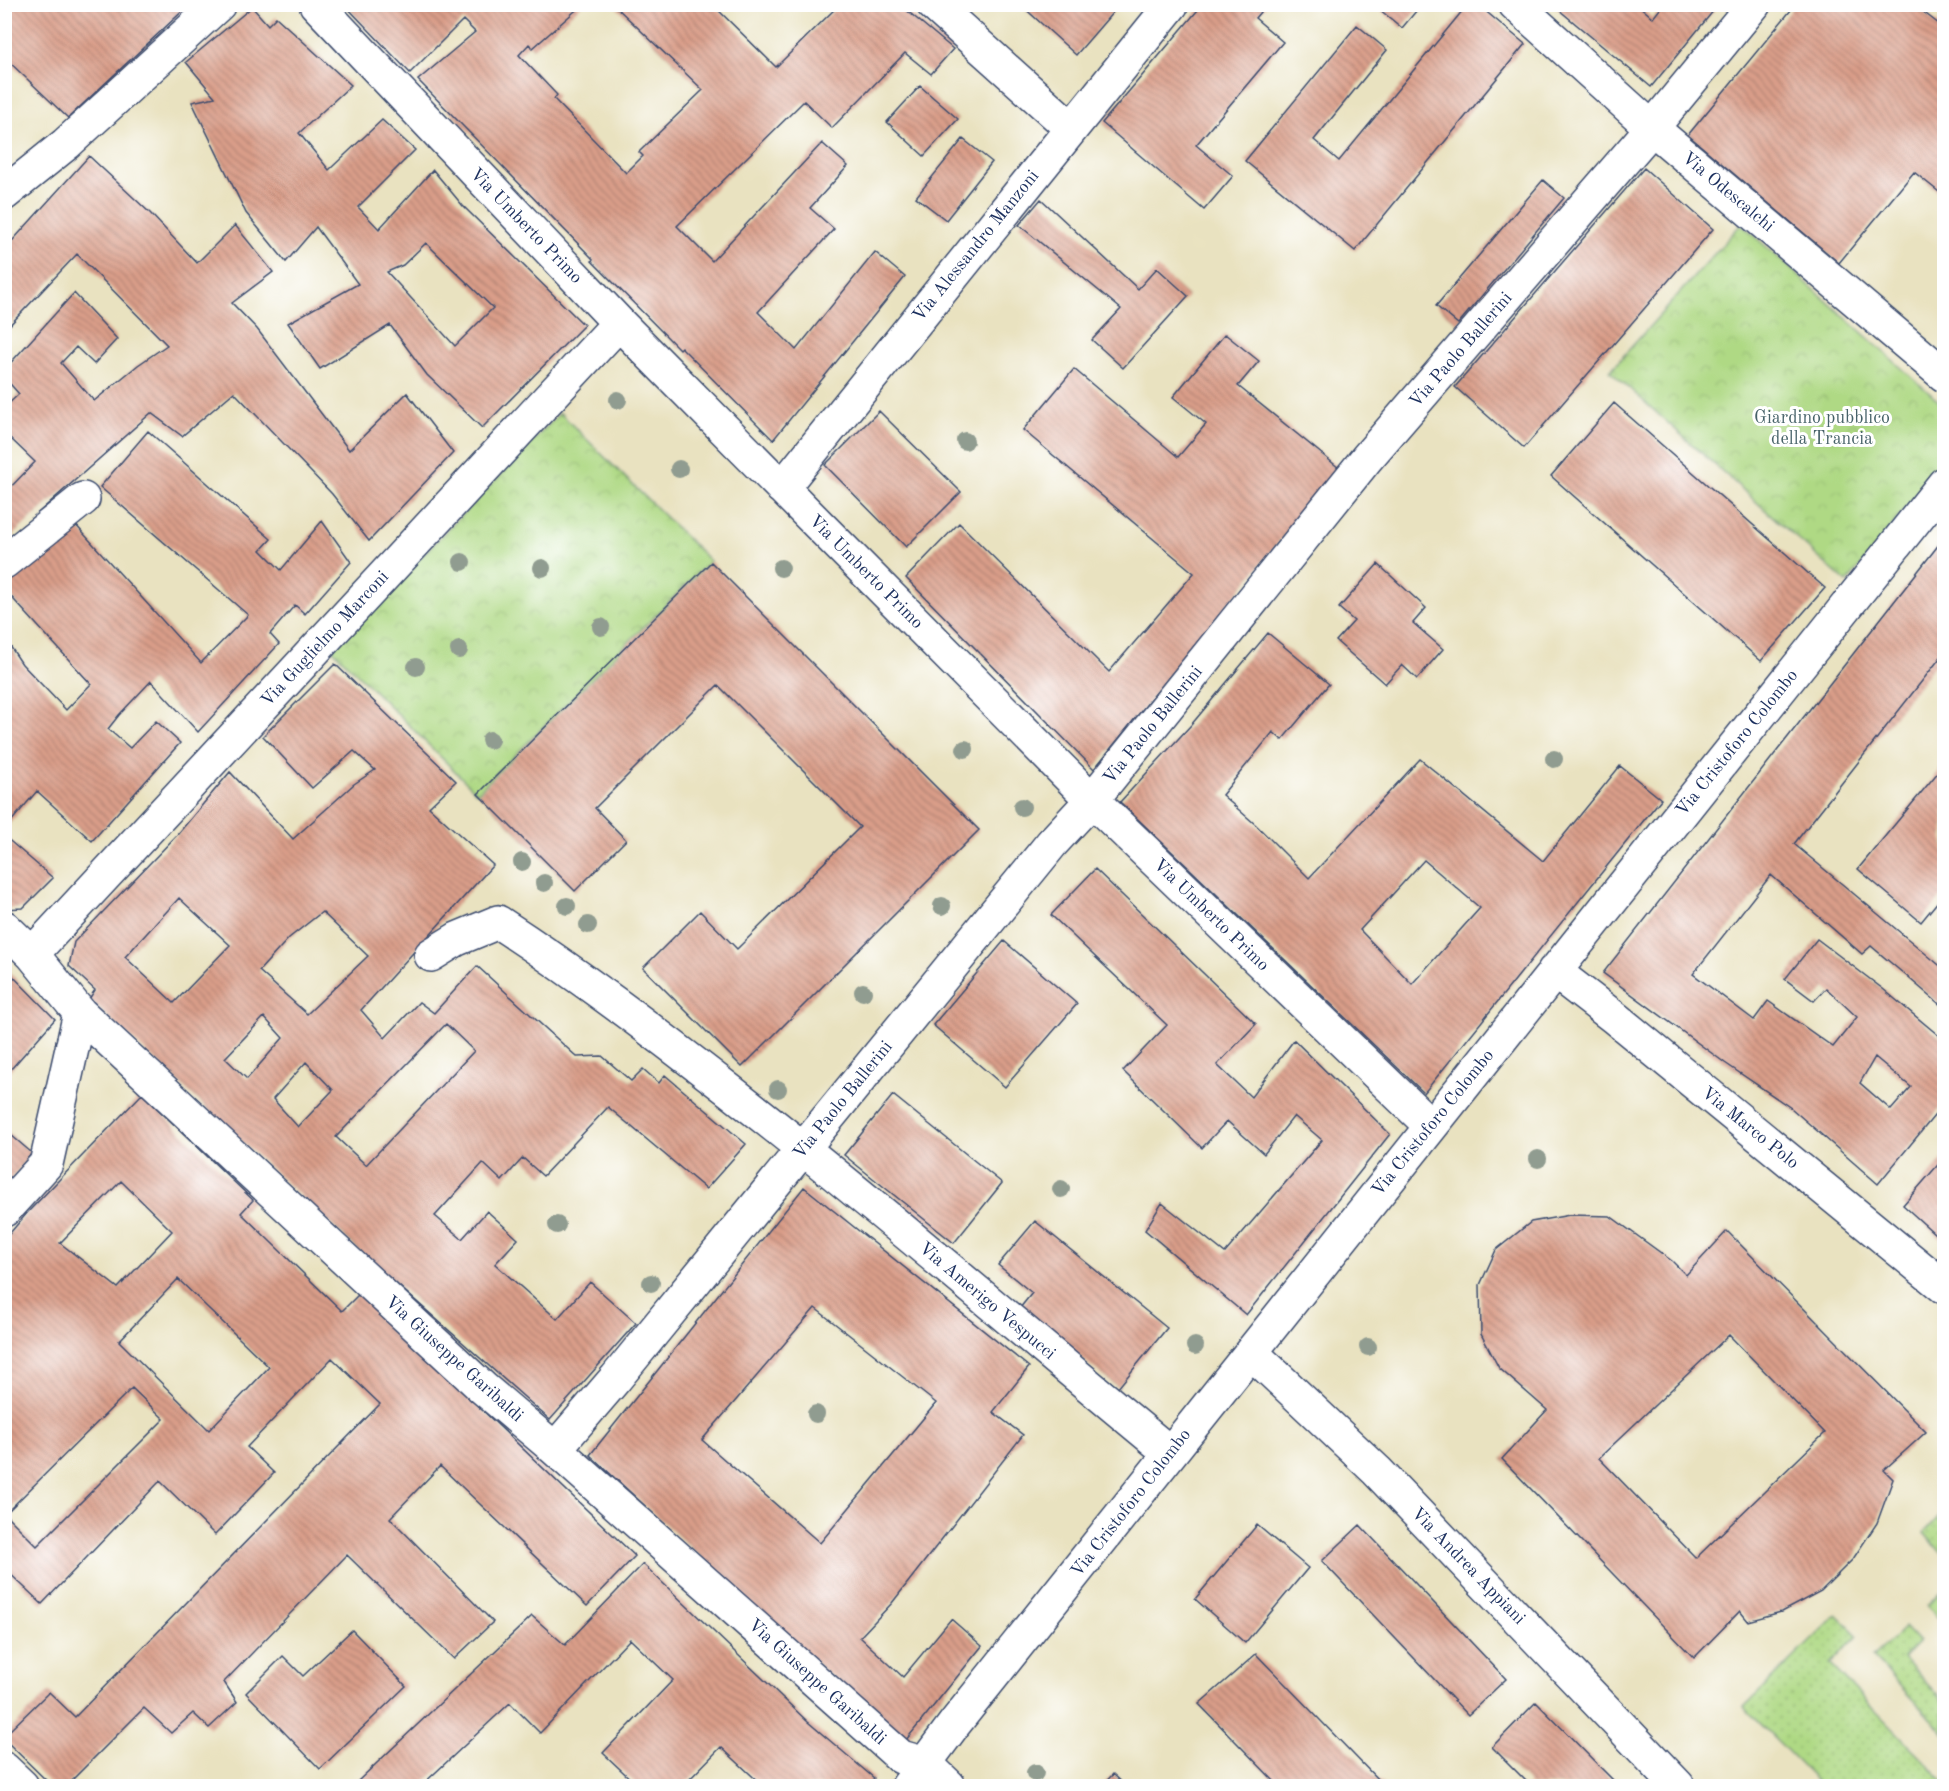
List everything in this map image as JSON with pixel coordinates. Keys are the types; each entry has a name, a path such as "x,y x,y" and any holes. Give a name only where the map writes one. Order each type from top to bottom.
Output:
{"street":[{"path":"4,194 66,144 219,4"},
{"name":"Via Umberto Primo","path":"316,4 619,323 1092,800 1431,1126"},
{"path":"933,4 1071,128"},
{"name":"Via Alessandro Manzoni","path":"782,488 1172,4"},
{"name":"Via Odescalchi","path":"1515,4 1652,128 1944,375"},
{"name":"Via Paolo Ballerini","path":"555,1449 616,1378 1052,843 1092,800 1367,458 1652,128 1754,4"},
{"name":"Via Guglielmo Marconi","path":"32,954 619,323"},
{"name":"Via Cristoforo Colombo","path":"917,1775 1170,1453 1944,484"},
{"path":"4,562 83,499"},
{"name":"Via Amerigo Vespucci","path":"431,955 457,939 498,922 561,963 804,1148 1170,1453"},
{"name":"Via Giuseppe Garibaldi","path":"4,927 32,954 80,1013 483,1388 901,1756 917,1775"},
{"name":"Via Marco Polo","path":"1554,972 1615,1018 1944,1287"},
{"path":"4,1210 46,1164 80,1013"},
{"name":"Via Andrea Appiani","path":"1251,1352 1377,1471 1678,1786"},
{"path":"4,1769 22,1786"},
{"path":"917,1775 949,1786"}],"green space":[{"name":"Giardino pubblico della Trancia","path":"1741,224 1944,406 1944,461 1847,583 1610,371"},
{"path":"560,413 710,561 477,793 332,649"},
{"path":"1944,1511 1944,1556 1924,1533"},
{"path":"1944,1589 1944,1622 1943,1623 1927,1606"},
{"path":"1837,1615 1858,1636 1830,1664 1944,1781 1944,1786 1822,1786 1744,1707"},
{"path":"1905,1627 1919,1642 1903,1658 1944,1702 1944,1733 1873,1657"}],"building":[{"path":"4,4 190,4 68,118 4,57"},
{"path":"344,4 583,4 533,48 529,44 519,55 557,95 554,99 626,173 643,156 639,152 703,90 613,4 712,4 776,67 840,4 899,4 953,49 931,74 905,53 832,128 804,101 677,226 712,261 822,143 848,166 810,208 834,229 758,312 796,350 875,252 905,277 773,440 592,261 593,259 418,80 475,32 463,20 410,73"},
{"path":"1020,4 1120,4 1076,55"},
{"path":"1203,4 1267,4 1255,18 1283,42 1196,145 1233,176 1204,210 1102,123"},
{"path":"1373,4 1422,4 1402,28"},
{"path":"1468,4 1477,4 1525,44 1355,251 1245,161 1357,25 1387,50 1314,140 1339,161"},
{"path":"1552,4 1637,4 1653,18 1664,4 1719,4 1651,87"},
{"path":"1796,4 1913,4 1944,28 1944,196 1914,172 1839,263 1688,135"},
{"path":"252,7 268,25 276,17 351,85 299,133 329,170 382,120 415,150 358,207 379,229 433,170 463,206 584,325 482,428 427,375 390,325 320,369 288,323 358,284 316,227 286,262 246,213 192,102 215,97 186,62","holes":["426,243 493,308 455,346 387,272 403,265"]},
{"path":"920,86 958,119 924,156 887,122"},
{"path":"963,139 992,162 946,220 916,197"},
{"path":"89,156 150,213 197,263 235,225 273,272 232,303 257,329 349,450 407,393 453,453 369,541 332,494 234,392 182,436 151,413 4,543 4,494 35,462 10,438 4,444 4,408 19,394 4,377 4,370 74,293 117,339 94,364 76,347 61,363 94,401 167,345 77,254 4,331 4,250"},
{"path":"1644,168 1713,229 1524,448 1455,387"},
{"path":"1543,180 1564,198 1458,324 1436,306"},
{"path":"1041,199 1138,289 1157,268 1188,296 1123,368 1092,340 1121,309 1019,225"},
{"path":"1225,334 1259,361 1238,386 1339,468 1094,769 906,578 959,523 1109,672 1194,573 1023,430 1074,369 1178,457 1206,424 1173,397"},
{"path":"1614,403 1825,588 1761,661 1551,476"},
{"path":"879,411 961,492 906,547 825,465"},
{"path":"148,431 271,539 261,550 281,570 322,521 351,562 305,614 295,605 270,634 279,644 198,732 151,681 119,715 108,729 130,748 156,721 180,743 92,841 37,791 4,830 4,713 6,711 4,710 4,637 22,664 66,710 91,684 4,589 4,580 74,523 201,663 248,615 100,487"},
{"path":"1944,538 1944,653 1794,844 1944,969 1944,1008 1871,946 1862,954 1771,875 1693,974 1754,1020 1768,1001 1833,1047 1857,1017 1826,988 1814,1001 1785,979 1817,939 1883,989 1944,1040 1944,1104 1878,1184 1791,1108 1725,1063 1603,973","holes":["1875,1057 1911,1087 1891,1110 1860,1083"]},
{"path":"711,562 979,830 742,1067 643,968 700,911 737,949 860,827 718,685 595,808 626,840 575,891 478,794"},
{"path":"1378,564 1426,608 1413,623 1443,649 1417,679 1402,665 1385,684 1336,641 1354,621 1339,608"},
{"path":"1268,633 1329,684 1282,740 1273,732 1222,795 1309,878 1420,759 1543,861 1620,766 1661,799 1424,1093 1120,802 1191,725","holes":["1424,860 1480,908 1412,984 1360,930"]},
{"path":"335,664 456,781 429,807 493,865 361,1010 385,1038 419,1002 434,1013 477,966 577,1057 602,1056 631,1081 643,1069 659,1083 665,1075 746,1144 706,1189 608,1107 543,1176 523,1158 502,1181 483,1163 435,1216 462,1239 487,1211 518,1239 495,1264 557,1319 590,1282 636,1323 550,1420 355,1247 89,999 95,990 69,966 74,942 177,835 230,772 293,839 354,784 375,770 354,751 312,788 263,736","holes":["179,898 230,945 174,1003 125,957","322,912 368,956 307,1014 259,971 289,938","264,1017 283,1038 247,1079 225,1058","446,1024 474,1051 366,1165 336,1137","306,1062 333,1090 298,1127 273,1099"]},
{"path":"1944,765 1944,894 1921,922 1858,869"},
{"path":"4,836 53,878 23,908 4,909"},
{"path":"1095,869 1256,1024 1217,1065 1251,1097 1294,1040 1390,1134 1246,1315 1145,1230 1162,1203 1225,1253 1322,1140 1294,1116 1264,1154 1227,1121 1202,1148 1123,1071 1167,1025 1051,915"},
{"path":"1004,941 1077,1004 1005,1087 933,1025"},
{"path":"4,967 55,1019 4,1077"},
{"path":"142,1094 253,1200 241,1213 342,1311 360,1293 635,1556 587,1606 440,1466 390,1518 493,1622 454,1659 347,1555 224,1682 237,1702 209,1728 193,1713 171,1733 144,1708 66,1786 52,1786 4,1739 4,1736 49,1692 75,1717 380,1404 332,1358 247,1447 274,1473 215,1535 160,1481 42,1604 4,1568 4,1240","holes":["121,1181 172,1231 118,1288 60,1243","178,1279 269,1367 209,1430 119,1341","132,1388 164,1419 37,1546 5,1514"]},
{"path":"893,1095 1002,1183 954,1243 844,1155"},
{"path":"4,1129 32,1153 4,1187"},
{"path":"1944,1158 1944,1242 1903,1205"},
{"path":"804,1187 1029,1367 993,1412 1023,1435 892,1603 860,1637 903,1677 951,1619 982,1646 906,1740 801,1650 590,1455","holes":["815,1308 936,1403 820,1543 702,1440"]},
{"path":"1570,1215 1610,1216 1672,1261 1686,1275 1727,1231 1926,1432 1884,1470 1893,1479 1877,1523 1853,1559 1821,1591 1781,1612 1748,1621 1740,1611 1694,1658 1502,1459 1547,1410 1499,1368 1481,1334 1480,1285 1496,1250 1531,1222","holes":["1729,1335 1825,1433 1696,1558 1599,1458"]},
{"path":"1035,1221 1167,1328 1118,1388 1020,1308 1032,1293 998,1265"},
{"path":"1257,1525 1308,1568 1245,1643 1195,1599"},
{"path":"1360,1525 1506,1679 1468,1715 1322,1561"},
{"path":"643,1564 808,1722 874,1778 868,1786 763,1786 721,1747 683,1786 638,1786 603,1753 673,1680 630,1639 540,1733 510,1703 421,1786 363,1786 358,1781 532,1616 565,1645"},
{"path":"352,1630 406,1686 320,1769 246,1693 283,1656 303,1676"},
{"path":"1256,1654 1384,1786 1279,1786 1199,1704"},
{"path":"1536,1702 1619,1786 1527,1786 1529,1784 1492,1747"},
{"path":"1113,1774 1126,1786 1102,1786"}]}
